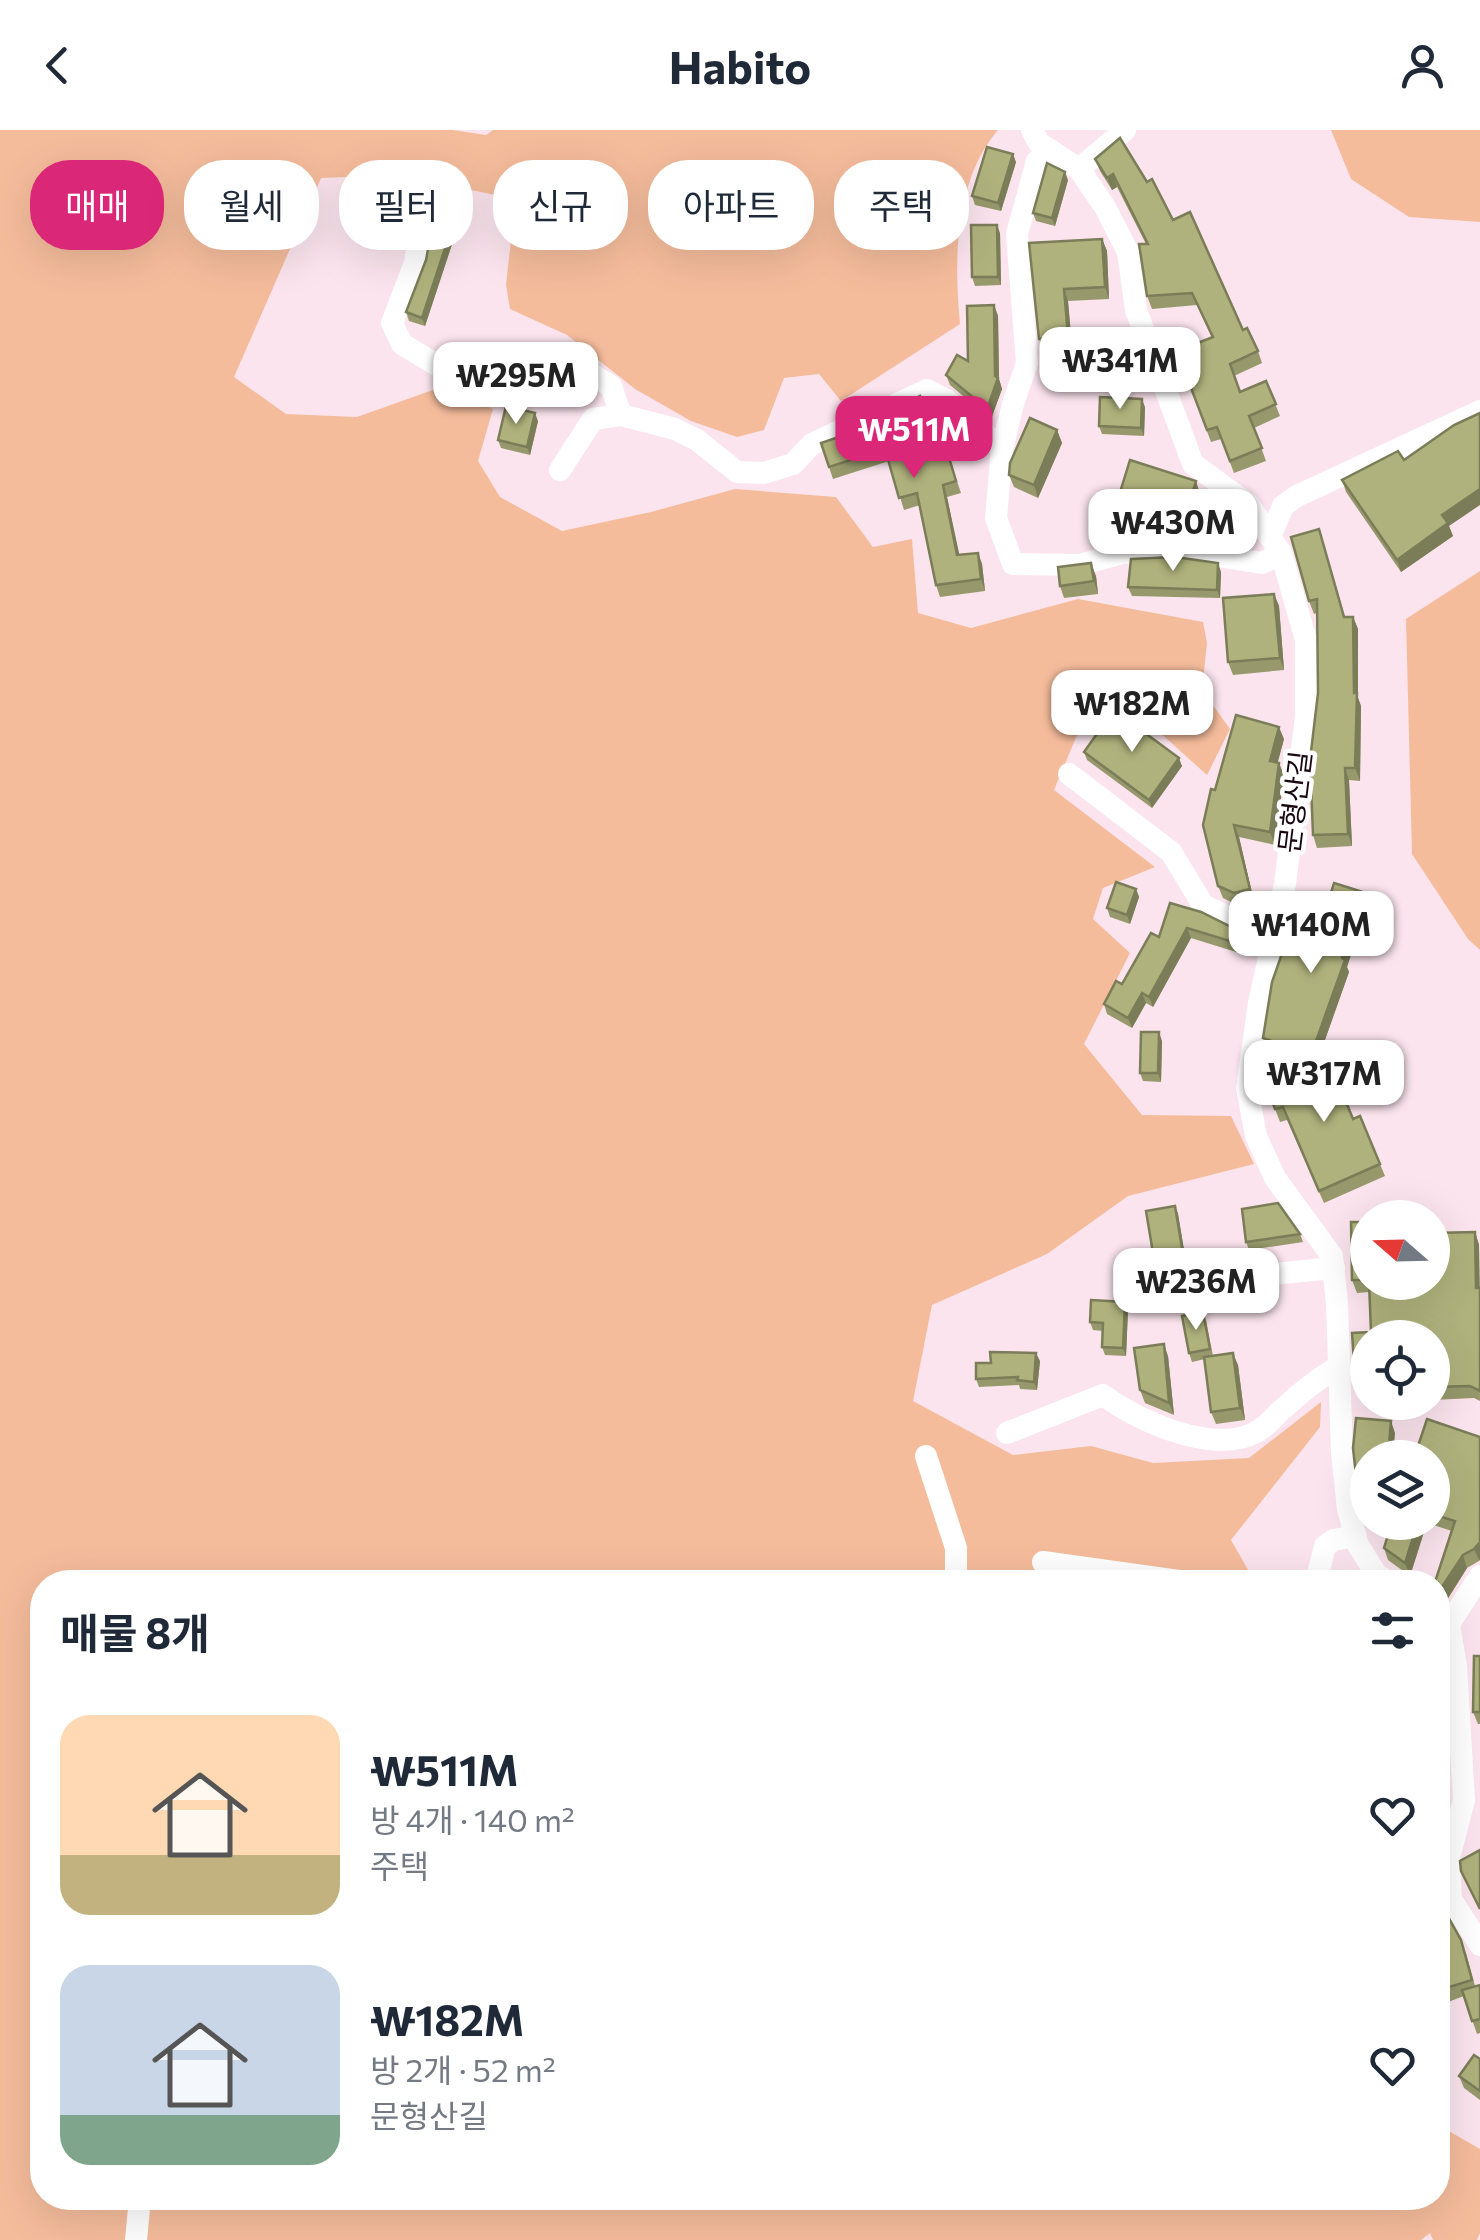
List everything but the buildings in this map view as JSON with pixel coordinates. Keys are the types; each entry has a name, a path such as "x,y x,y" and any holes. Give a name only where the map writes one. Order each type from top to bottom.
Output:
{"street":[{"name":"문형산길","path":"1032,130 1039,144 1079,169 1105,208 1128,252 1136,310 1194,464 1249,505 1275,545 1306,640 1306,717 1286,884 1259,1002 1248,1088 1256,1136 1275,1178 1332,1256 1342,1453 1350,1517"},
{"path":"1079,169 1124,130"},
{"path":"1054,153 1036,161 1017,234 1027,364 1002,449 996,518 1013,564 1079,565 1123,552 1178,550 1262,563 1275,545 1283,506 1297,496 1480,411"},
{"path":"416,250 392,323 402,344 488,396 553,365 576,365 611,386 621,416"},
{"path":"560,470 592,419 621,416 675,429 697,440 737,472 764,473 793,464 812,444 927,390 948,400 1002,449"},
{"path":"1069,774 1171,852 1203,905 1273,939"},
{"path":"1139,1287 1334,1268"},
{"path":"1007,1433 1103,1395 1142,1420 1189,1438 1237,1438 1260,1430 1315,1380 1339,1366"},
{"path":"926,1456 956,1548 956,1570"},
{"path":"1319,1570 1326,1546 1350,1537"},
{"name":"문형산길","path":"1357,1540 1374,1570"},
{"path":"1043,1562 1094,1570"},
{"path":"1450,1612 1480,1576"},
{"path":"1450,1645 1456,1666 1464,1800 1450,1851"},
{"path":"1450,1885 1451,1899 1480,1945"},
{"path":"136,2240 139,2210"}],"shaded area":[{"path":"0,130 453,130 486,135 493,130 998,130 983,150 969,185 969,160 834,160 834,250 958,250 960,324 841,401 819,374 784,378 764,430 737,437 691,421 635,389 567,335 510,309 506,285 510,250 628,250 628,160 493,160 493,195 473,190 473,160 339,160 339,177 321,178 319,183 319,160 184,160 184,250 290,250 234,377 286,414 357,417 444,386 493,409 478,461 500,497 562,531 735,489 836,497 873,547 912,539 918,613 971,628 1078,599 1203,622 1207,643 1202,690 1230,729 1207,775 1137,712 1087,711 1054,790 1155,867 1103,888 1093,919 1130,953 1084,1044 1142,1115 1231,1116 1254,1164 1128,1196 1047,1254 932,1305 913,1401 1013,1455 1091,1446 1153,1463 1249,1458 1321,1402 1320,1427 1231,1540 1248,1570 30,1570 30,2210 1450,2210 1450,2132 1480,2149 1480,2233 1477,2240 1433,2240 1430,2233 1421,2240 0,2240"},
{"path":"1331,130 1480,130 1480,222 1409,217 1351,179"},
{"path":"1480,571 1480,950 1468,939 1412,854 1406,619"}]}
